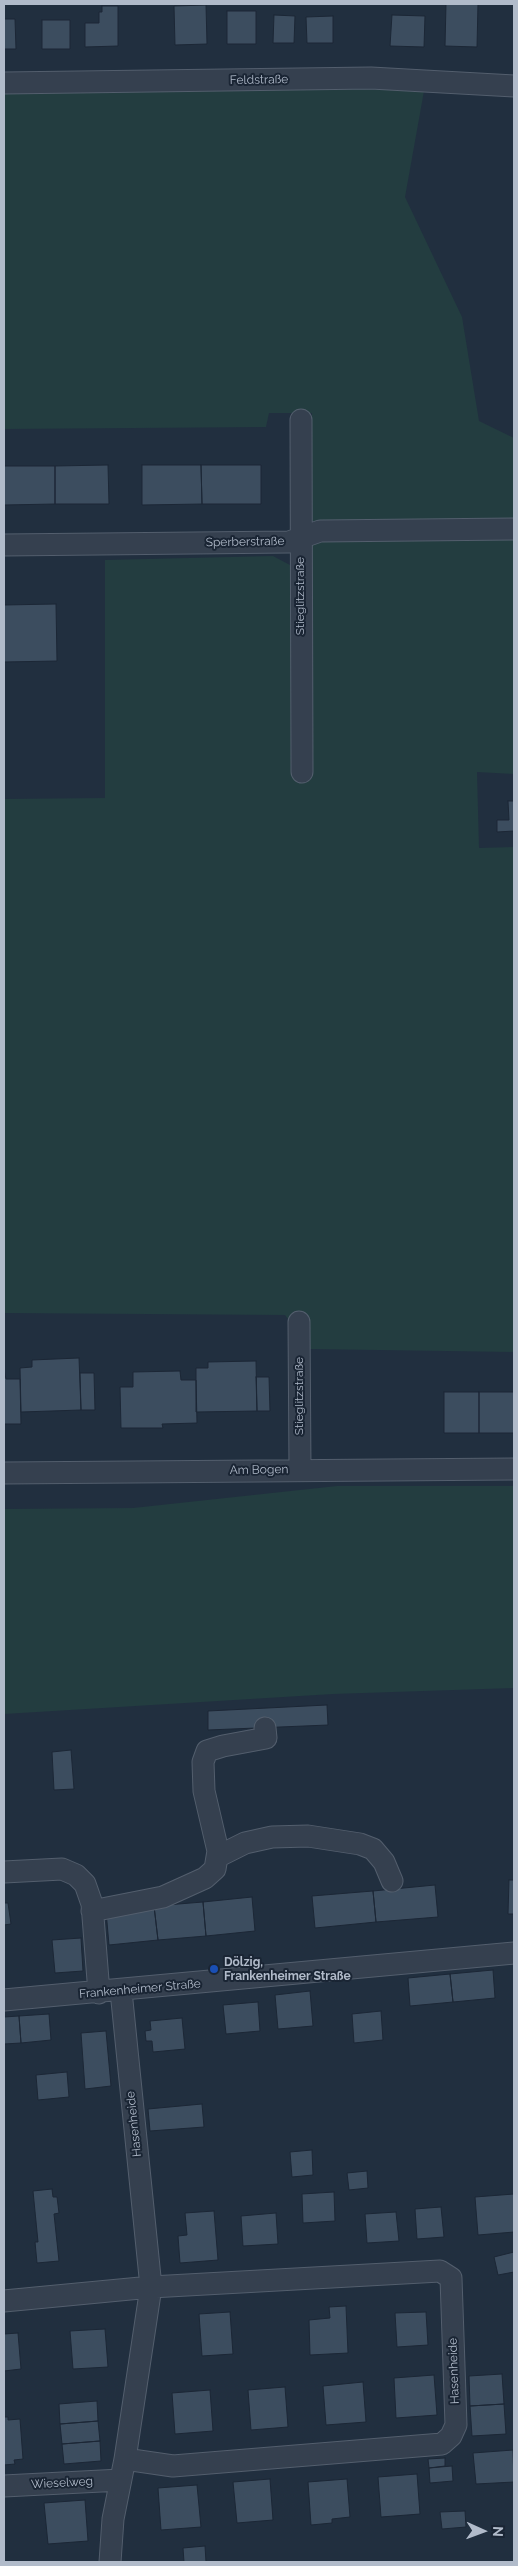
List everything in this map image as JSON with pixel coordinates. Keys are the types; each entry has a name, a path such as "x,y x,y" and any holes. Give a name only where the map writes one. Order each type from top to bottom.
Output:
{"street":[{"name":"Feldstraße","path":"4,84 371,78 514,86"},
{"name":"Stieglitzstraße","path":"301,420 302,772"},
{"name":"Sperberstraße","path":"4,545 289,542 320,531 514,529"},
{"name":"Stieglitzstraße","path":"299,1322 300,1470"},
{"name":"Am Bogen","path":"4,1473 514,1470"},
{"path":"92,1911 163,1897 205,1878 215,1869 217,1856 214,1826 204,1791 202,1762 207,1751 266,1738 265,1728"},
{"path":"217,1856 245,1843 272,1837 308,1836 360,1844 373,1849 384,1862 392,1881"},
{"path":"4,1872 62,1869 76,1875 85,1884 92,1911 99,1993"},
{"name":"Frankenheimer Straße","path":"4,2000 121,1991 514,1953"},
{"name":"Hasenheide","path":"110,2562 113,2519 123,2470 150,2287 121,1991"},
{"name":"Hasenheide","path":"4,2301 150,2287 440,2271 451,2278 456,2425 451,2436 442,2444 123,2470"},
{"name":"Wieselweg","path":"4,2486 123,2470"}],"green space":[{"path":"307,87 424,91 405,197 462,317 479,421 514,438 514,524 321,525 309,519 312,413 269,413 266,427 4,429 4,92"},
{"path":"352,537 514,538 514,774 477,772 479,848 514,847 514,1352 309,1349 285,1315 4,1313 4,799 105,798 105,560 273,556 290,565 307,564 309,544"},
{"path":"337,1486 514,1486 514,1688 333,1694 4,1714 4,1509 133,1508"}],"building":[{"path":"446,4 478,4 477,47 445,46"},
{"path":"206,5 207,44 175,45 174,6"},
{"path":"102,6 118,6 118,46 85,47 85,23 99,23 99,12 102,12"},
{"path":"227,11 256,11 256,44 227,44"},
{"path":"274,15 295,16 294,43 273,43"},
{"path":"392,15 425,16 424,47 390,46"},
{"path":"333,16 333,43 307,43 306,17"},
{"path":"4,19 15,19 16,49 4,49"},
{"path":"42,20 70,20 70,49 42,49"},
{"path":"108,465 109,504 55,504 55,466"},
{"path":"142,465 201,465 202,504 142,505"},
{"path":"201,465 261,465 261,504 202,504"},
{"path":"4,466 55,466 55,504 4,505"},
{"path":"56,604 57,661 4,662 4,605"},
{"path":"508,801 514,801 514,831 497,832 497,820 509,820"},
{"path":"79,1358 81,1410 21,1412 20,1368 32,1367 32,1360"},
{"path":"256,1361 257,1411 196,1412 196,1368 208,1368 208,1362"},
{"path":"4,1370 6,1379 20,1379 21,1424 4,1424"},
{"path":"180,1371 181,1380 196,1380 197,1423 162,1424 163,1428 121,1428 120,1387 133,1387 133,1372"},
{"path":"80,1373 94,1373 95,1410 81,1410"},
{"path":"256,1377 269,1377 270,1411 257,1411"},
{"path":"444,1392 479,1392 479,1433 444,1433"},
{"path":"479,1392 514,1392 514,1433 479,1433"},
{"path":"327,1705 328,1725 208,1730 208,1711"},
{"path":"71,1750 74,1789 54,1790 52,1752"},
{"path":"509,1880 514,1880 514,1914 508,1914"},
{"path":"435,1885 438,1917 376,1922 373,1891"},
{"path":"373,1891 376,1922 315,1928 312,1896"},
{"path":"252,1897 255,1931 206,1936 203,1902"},
{"path":"203,1902 206,1936 158,1940 154,1906"},
{"path":"4,1903 8,1903 11,1924 4,1925"},
{"path":"154,1906 158,1940 109,1945 106,1911"},
{"path":"81,1938 83,1971 55,1973 52,1940"},
{"path":"493,1970 495,1998 453,2002 450,1974"},
{"path":"450,1974 453,2002 410,2006 408,1978"},
{"path":"310,1991 313,2026 278,2029 275,1995"},
{"path":"258,2002 260,2031 226,2034 223,2005"},
{"path":"381,2011 383,2040 354,2043 352,2014"},
{"path":"49,2014 51,2040 21,2043 19,2016"},
{"path":"19,2016 21,2043 4,2044 4,2017"},
{"path":"182,2018 185,2049 153,2052 152,2041 146,2041 145,2031 151,2030 150,2021"},
{"path":"106,2031 111,2086 85,2089 81,2033"},
{"path":"67,2072 69,2097 38,2100 36,2075"},
{"path":"202,2104 204,2127 150,2131 148,2109"},
{"path":"312,2150 313,2175 292,2177 290,2152"},
{"path":"367,2171 368,2188 349,2190 347,2173"},
{"path":"52,2189 53,2197 57,2197 59,2213 54,2214 59,2261 37,2263 35,2242 38,2242 33,2191"},
{"path":"334,2192 335,2221 303,2223 302,2194"},
{"path":"514,2194 514,2232 478,2235 475,2197"},
{"path":"441,2207 444,2237 417,2239 415,2209"},
{"path":"214,2211 218,2260 180,2263 178,2236 187,2235 185,2213"},
{"path":"396,2212 399,2241 367,2243 365,2214"},
{"path":"276,2213 278,2244 243,2246 241,2216"},
{"path":"514,2252 514,2272 498,2275 494,2257"},
{"path":"346,2306 348,2353 310,2355 309,2320 330,2318 329,2307"},
{"path":"230,2312 233,2354 202,2356 199,2314"},
{"path":"426,2312 428,2345 397,2347 395,2313"},
{"path":"105,2329 108,2367 73,2369 70,2331"},
{"path":"18,2333 21,2369 4,2371 4,2334"},
{"path":"502,2374 504,2404 470,2406 469,2376"},
{"path":"434,2375 437,2415 396,2418 394,2378"},
{"path":"363,2382 366,2422 326,2425 323,2386"},
{"path":"285,2387 288,2427 251,2430 248,2390"},
{"path":"210,2390 213,2431 175,2434 172,2393"},
{"path":"97,2401 98,2421 60,2424 59,2404"},
{"path":"504,2404 506,2434 472,2436 470,2406"},
{"path":"4,2417 8,2417 8,2420 20,2419 23,2459 14,2460 15,2464 4,2465"},
{"path":"98,2421 100,2441 62,2444 60,2424"},
{"path":"100,2441 101,2461 64,2464 62,2444"},
{"path":"513,2450 514,2482 476,2484 473,2453"},
{"path":"445,2458 445,2466 429,2468 428,2459"},
{"path":"452,2466 453,2481 430,2483 429,2468"},
{"path":"417,2474 420,2514 381,2517 378,2477"},
{"path":"270,2479 273,2520 237,2523 233,2482"},
{"path":"347,2479 350,2517 332,2519 332,2523 311,2525 308,2482"},
{"path":"197,2485 201,2527 161,2530 158,2488"},
{"path":"85,2500 88,2541 48,2544 44,2503"},
{"path":"465,2511 466,2527 442,2529 440,2512"},
{"path":"205,2546 206,2562 184,2562 183,2548"}],"place":[{"name":"Dölzig, Frankenheimer Straße","path":"214,1969"}]}
